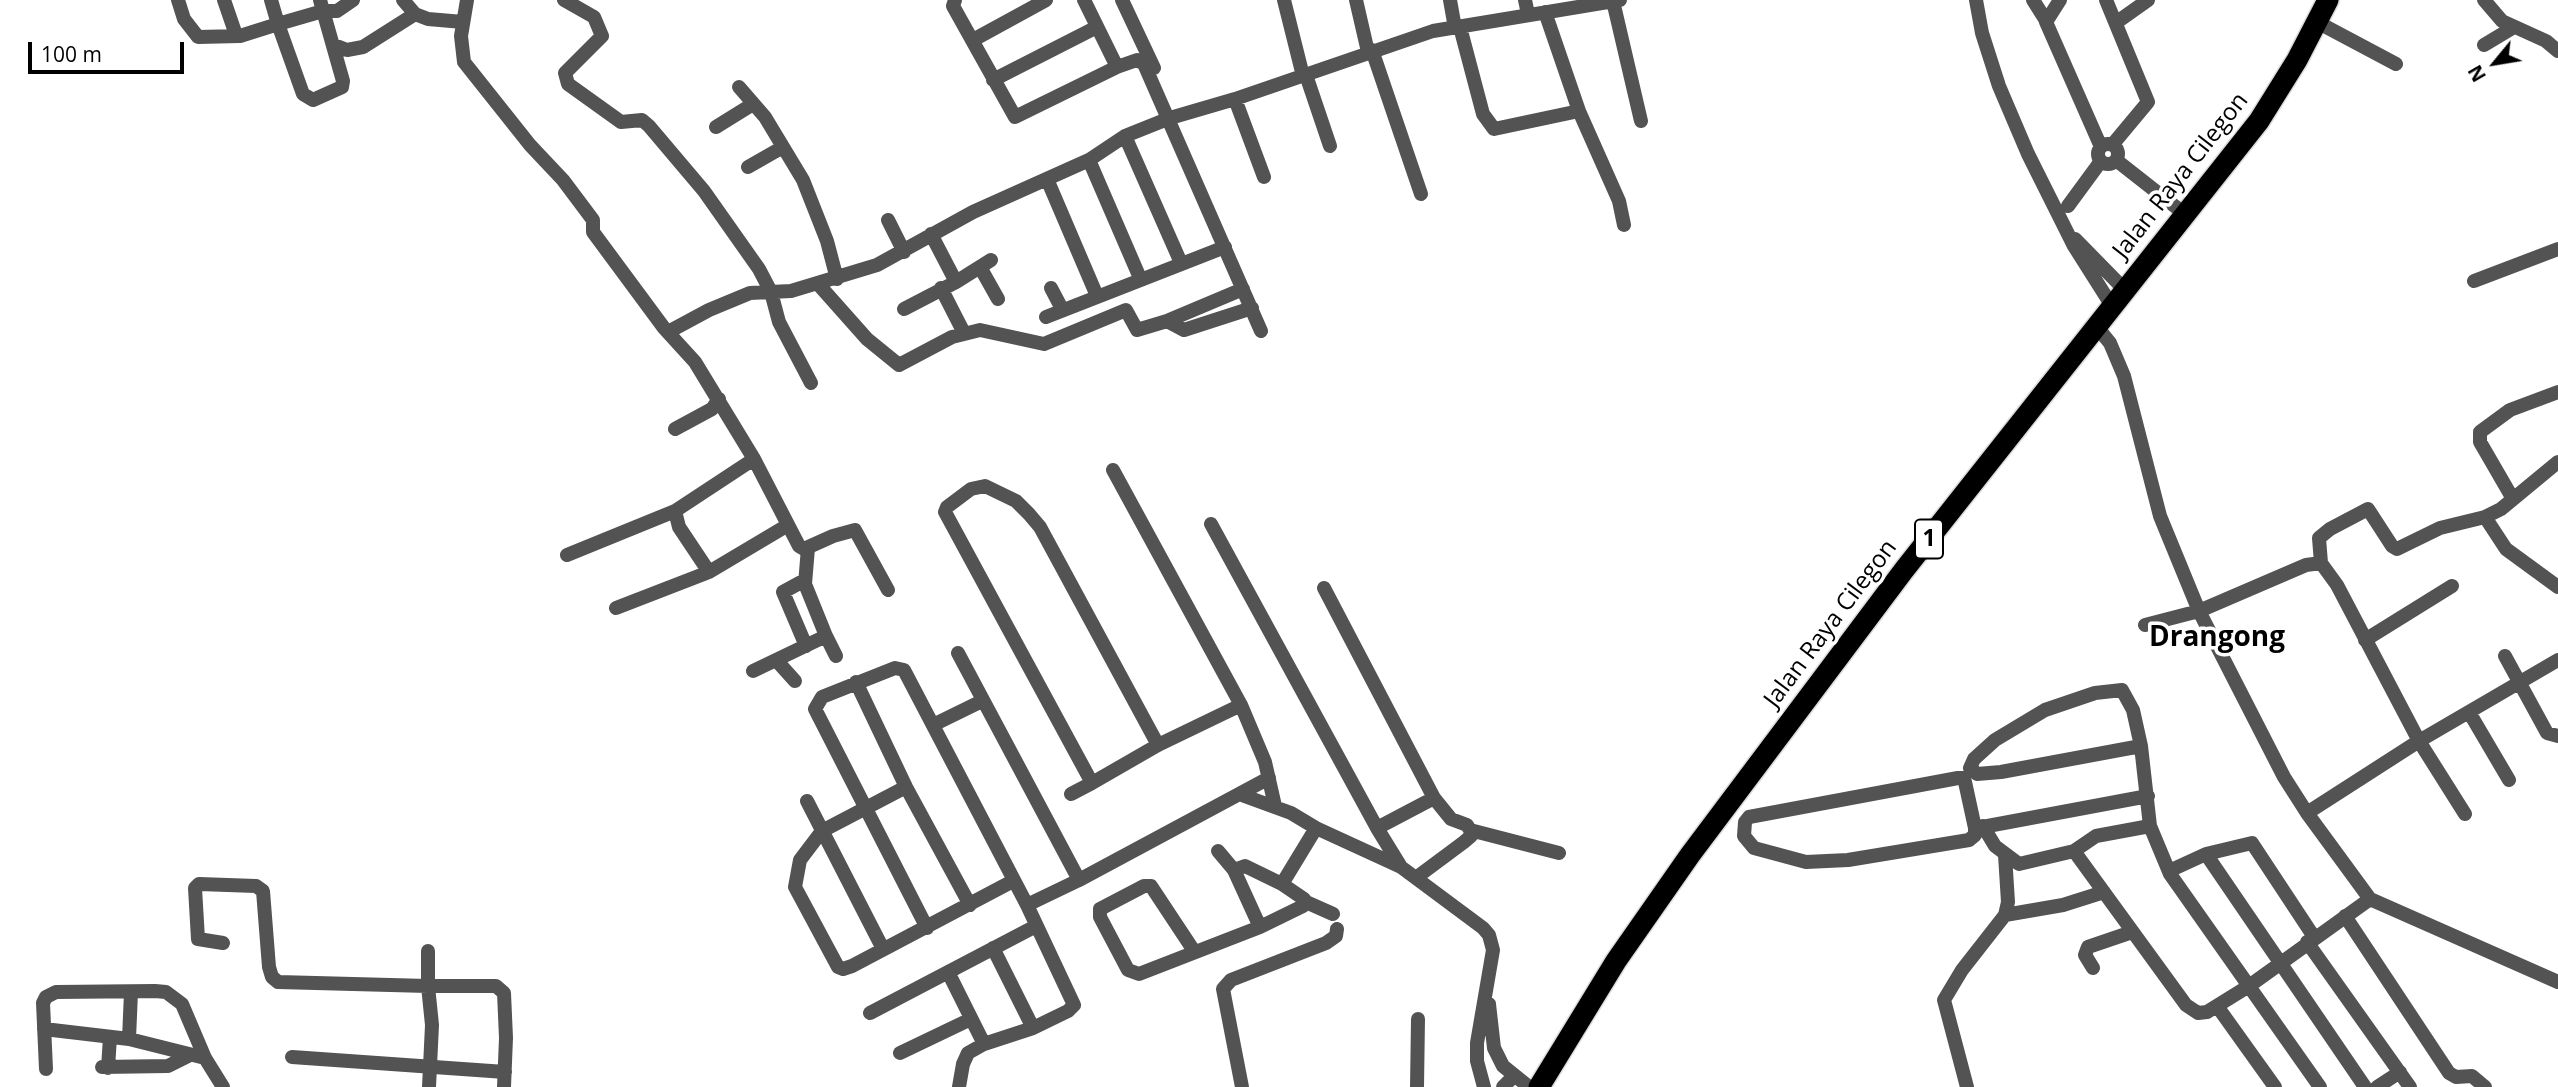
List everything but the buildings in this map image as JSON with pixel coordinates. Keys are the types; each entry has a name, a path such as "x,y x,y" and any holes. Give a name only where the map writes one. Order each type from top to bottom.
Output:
{"highway":[{"name":"Jalan Raya Cilegon","path":"1539,1087 1616,961 1720,816 1904,570 2269,107 2328,0"}],"street":[{"path":"178,0 190,31 198,37 208,39 278,24 322,5 337,11 353,0"},
{"path":"223,0 236,35"},
{"path":"271,0 303,94 308,99 325,97 342,87 334,45 322,5"},
{"path":"403,0 415,14 439,22 463,22"},
{"path":"467,0 461,52 464,62 570,189 593,220 593,232 695,362 754,459 801,549 855,530 888,590"},
{"path":"565,0 594,17 602,36 565,73 568,84 621,122 642,120 649,126 734,230 771,292 779,322 811,383"},
{"path":"955,0 953,6 1013,116 1017,117 1117,67 1141,61 1174,117"},
{"path":"973,40 1046,0"},
{"path":"1084,0 1117,67"},
{"path":"1122,0 1174,117 1261,331"},
{"path":"1284,0 1305,75 1330,146"},
{"path":"1356,0 1370,51 1421,194"},
{"path":"1450,0 1483,114 1494,129 1579,111"},
{"path":"1976,0 1982,33 1999,86 2067,231 2118,298"},
{"path":"2034,0 2108,153 2186,215"},
{"path":"2045,19 2060,0"},
{"path":"2067,206 2148,102 2106,0"},
{"path":"2117,22 2148,0"},
{"path":"2484,0 2495,15 2546,41 2558,51"},
{"path":"670,331 709,310 750,293 819,285 904,252 931,234 1089,160 1125,136 1174,117 1235,99 1433,31 1457,27 1526,7 1545,12 1616,1 1640,121"},
{"path":"1545,12 1579,111 1619,201 1624,225"},
{"path":"334,45 347,50 362,47 415,14"},
{"path":"2317,22 2396,64"},
{"path":"993,80 1097,27"},
{"path":"2484,45 2514,27"},
{"path":"739,87 783,147 817,214 837,279"},
{"path":"1235,99 1264,177"},
{"path":"716,127 753,104"},
{"path":"1125,136 1181,263"},
{"path":"748,167 783,147"},
{"path":"1089,160 1140,278"},
{"path":"1047,179 1097,296"},
{"path":"888,220 904,252"},
{"path":"931,234 956,282"},
{"path":"1046,317 1225,247"},
{"path":"2474,281 2558,249"},
{"path":"904,309 986,264 998,299"},
{"path":"819,285 867,339 899,365 964,333 980,330 1044,344 1126,310"},
{"path":"941,288 964,333"},
{"path":"1051,288 1062,309"},
{"path":"1118,289 1137,330 1167,321 1243,289"},
{"path":"1167,321 1188,330 1252,308"},
{"path":"2097,327 2110,344 2124,376 2160,516 2199,611 2306,813 2370,899 2558,982"},
{"path":"2513,499 2480,442 2480,432 2504,413 2558,393"},
{"path":"675,429 712,409 719,399"},
{"path":"567,555 675,511 754,459"},
{"path":"2465,814 2419,741 2337,585 2321,563 2319,543 2322,534 2365,510 2372,512 2392,546 2397,549 2440,528 2485,517 2513,499 2558,462"},
{"path":"1113,470 1241,705 1269,778 1275,806"},
{"path":"1093,783 945,512 947,506 971,489 985,486 998,491 1016,501 1040,527 1158,745"},
{"path":"675,511 679,527 709,572"},
{"path":"2485,517 2506,549 2558,587"},
{"path":"1211,524 1401,867"},
{"path":"616,608 709,572 788,525"},
{"path":"808,548 805,580 836,656"},
{"path":"2145,625 2199,611 2305,565 2321,563"},
{"path":"805,580 783,593 806,646"},
{"path":"2365,640 2452,586"},
{"path":"1324,588 1434,797 1451,819 1467,825 1470,830 1471,836 1417,877"},
{"path":"752,671 826,636"},
{"path":"958,653 1079,880"},
{"path":"2505,656 2547,733 2558,736"},
{"path":"2306,813 2419,741 2558,660"},
{"path":"777,661 794,681"},
{"path":"927,928 815,709 822,697 856,682 902,668 1027,905 1074,1005 1068,1011 1033,1028 984,1044 968,1053 959,1087"},
{"path":"856,682 906,788 970,905"},
{"path":"2150,826 2096,836 2074,850 2019,864 1995,846 1979,827 1970,776 1971,763 2011,729 2066,701 2111,690 2122,690 2128,695 2141,746 2150,826 2169,871 2320,1087"},
{"path":"933,725 982,701"},
{"path":"1071,794 1158,745 1241,705"},
{"path":"2469,712 2509,779"},
{"path":"2141,746 1765,812 1749,817 1743,828 1744,836 1754,848 1806,862 1848,860 1953,844 1972,838 1979,827 2148,796"},
{"path":"1027,905 1269,778"},
{"path":"906,788 822,831 800,860 794,883 797,893 838,967 846,969 1013,881"},
{"path":"1239,794 1275,806 1401,867 1475,920 1489,935 1493,950 1477,1043 1477,1062 1484,1087"},
{"path":"1377,828 1434,797"},
{"path":"807,801 883,949"},
{"path":"1720,816 1743,828"},
{"path":"1282,884 1316,828"},
{"path":"1470,830 1559,853"},
{"path":"2169,871 2206,854 2251,842 2310,939 2410,1087"},
{"path":"2074,850 2186,1004 2198,1013 2217,1006 2249,986 2310,939 2370,899"},
{"path":"1219,851 1234,870 1260,927"},
{"path":"2206,854 2365,1087"},
{"path":"1964,1086 1944,1000 1962,970 2005,915 2008,902 2005,855"},
{"path":"1234,870 1245,866 1282,884 1306,902 1333,914"},
{"path":"222,943 198,939 195,888 198,884 256,886 263,891 269,967 272,977 278,982 428,986 463,984 501,988 506,1038 504,1080 432,1069 292,1057"},
{"path":"1194,951 1151,886 1144,886 1100,909 1100,917 1132,974 1260,927 1301,908 1306,902"},
{"path":"2005,915 2063,905 2104,892"},
{"path":"2345,916 2449,1073 2456,1077 2472,1076 2485,1087"},
{"path":"870,1013 1036,926"},
{"path":"1242,1087 1224,1001 1225,986 1231,980 1273,961 1326,943 1336,936 1338,929"},
{"path":"2093,968 2085,955 2088,947 2132,932"},
{"path":"993,948 1033,1028"},
{"path":"428,951 432,1069 429,1087"},
{"path":"948,972 984,1044"},
{"path":"1488,985 1494,1048 1508,1082 1529,1087"},
{"path":"46,1069 43,1003 52,993 155,991 175,997 182,1004 197,1056 223,1087"},
{"path":"129,1039 131,992"},
{"path":"2217,1006 2275,1087"},
{"path":"900,1053 971,1019"},
{"path":"1417,1087 1418,1019"},
{"path":"44,1029 129,1039 197,1056"},
{"path":"110,1037 105,1067 168,1066 197,1056"},
{"path":"2377,1087 2400,1072"}],"district":[{"name":"Drangong","path":"2217,638"}]}
